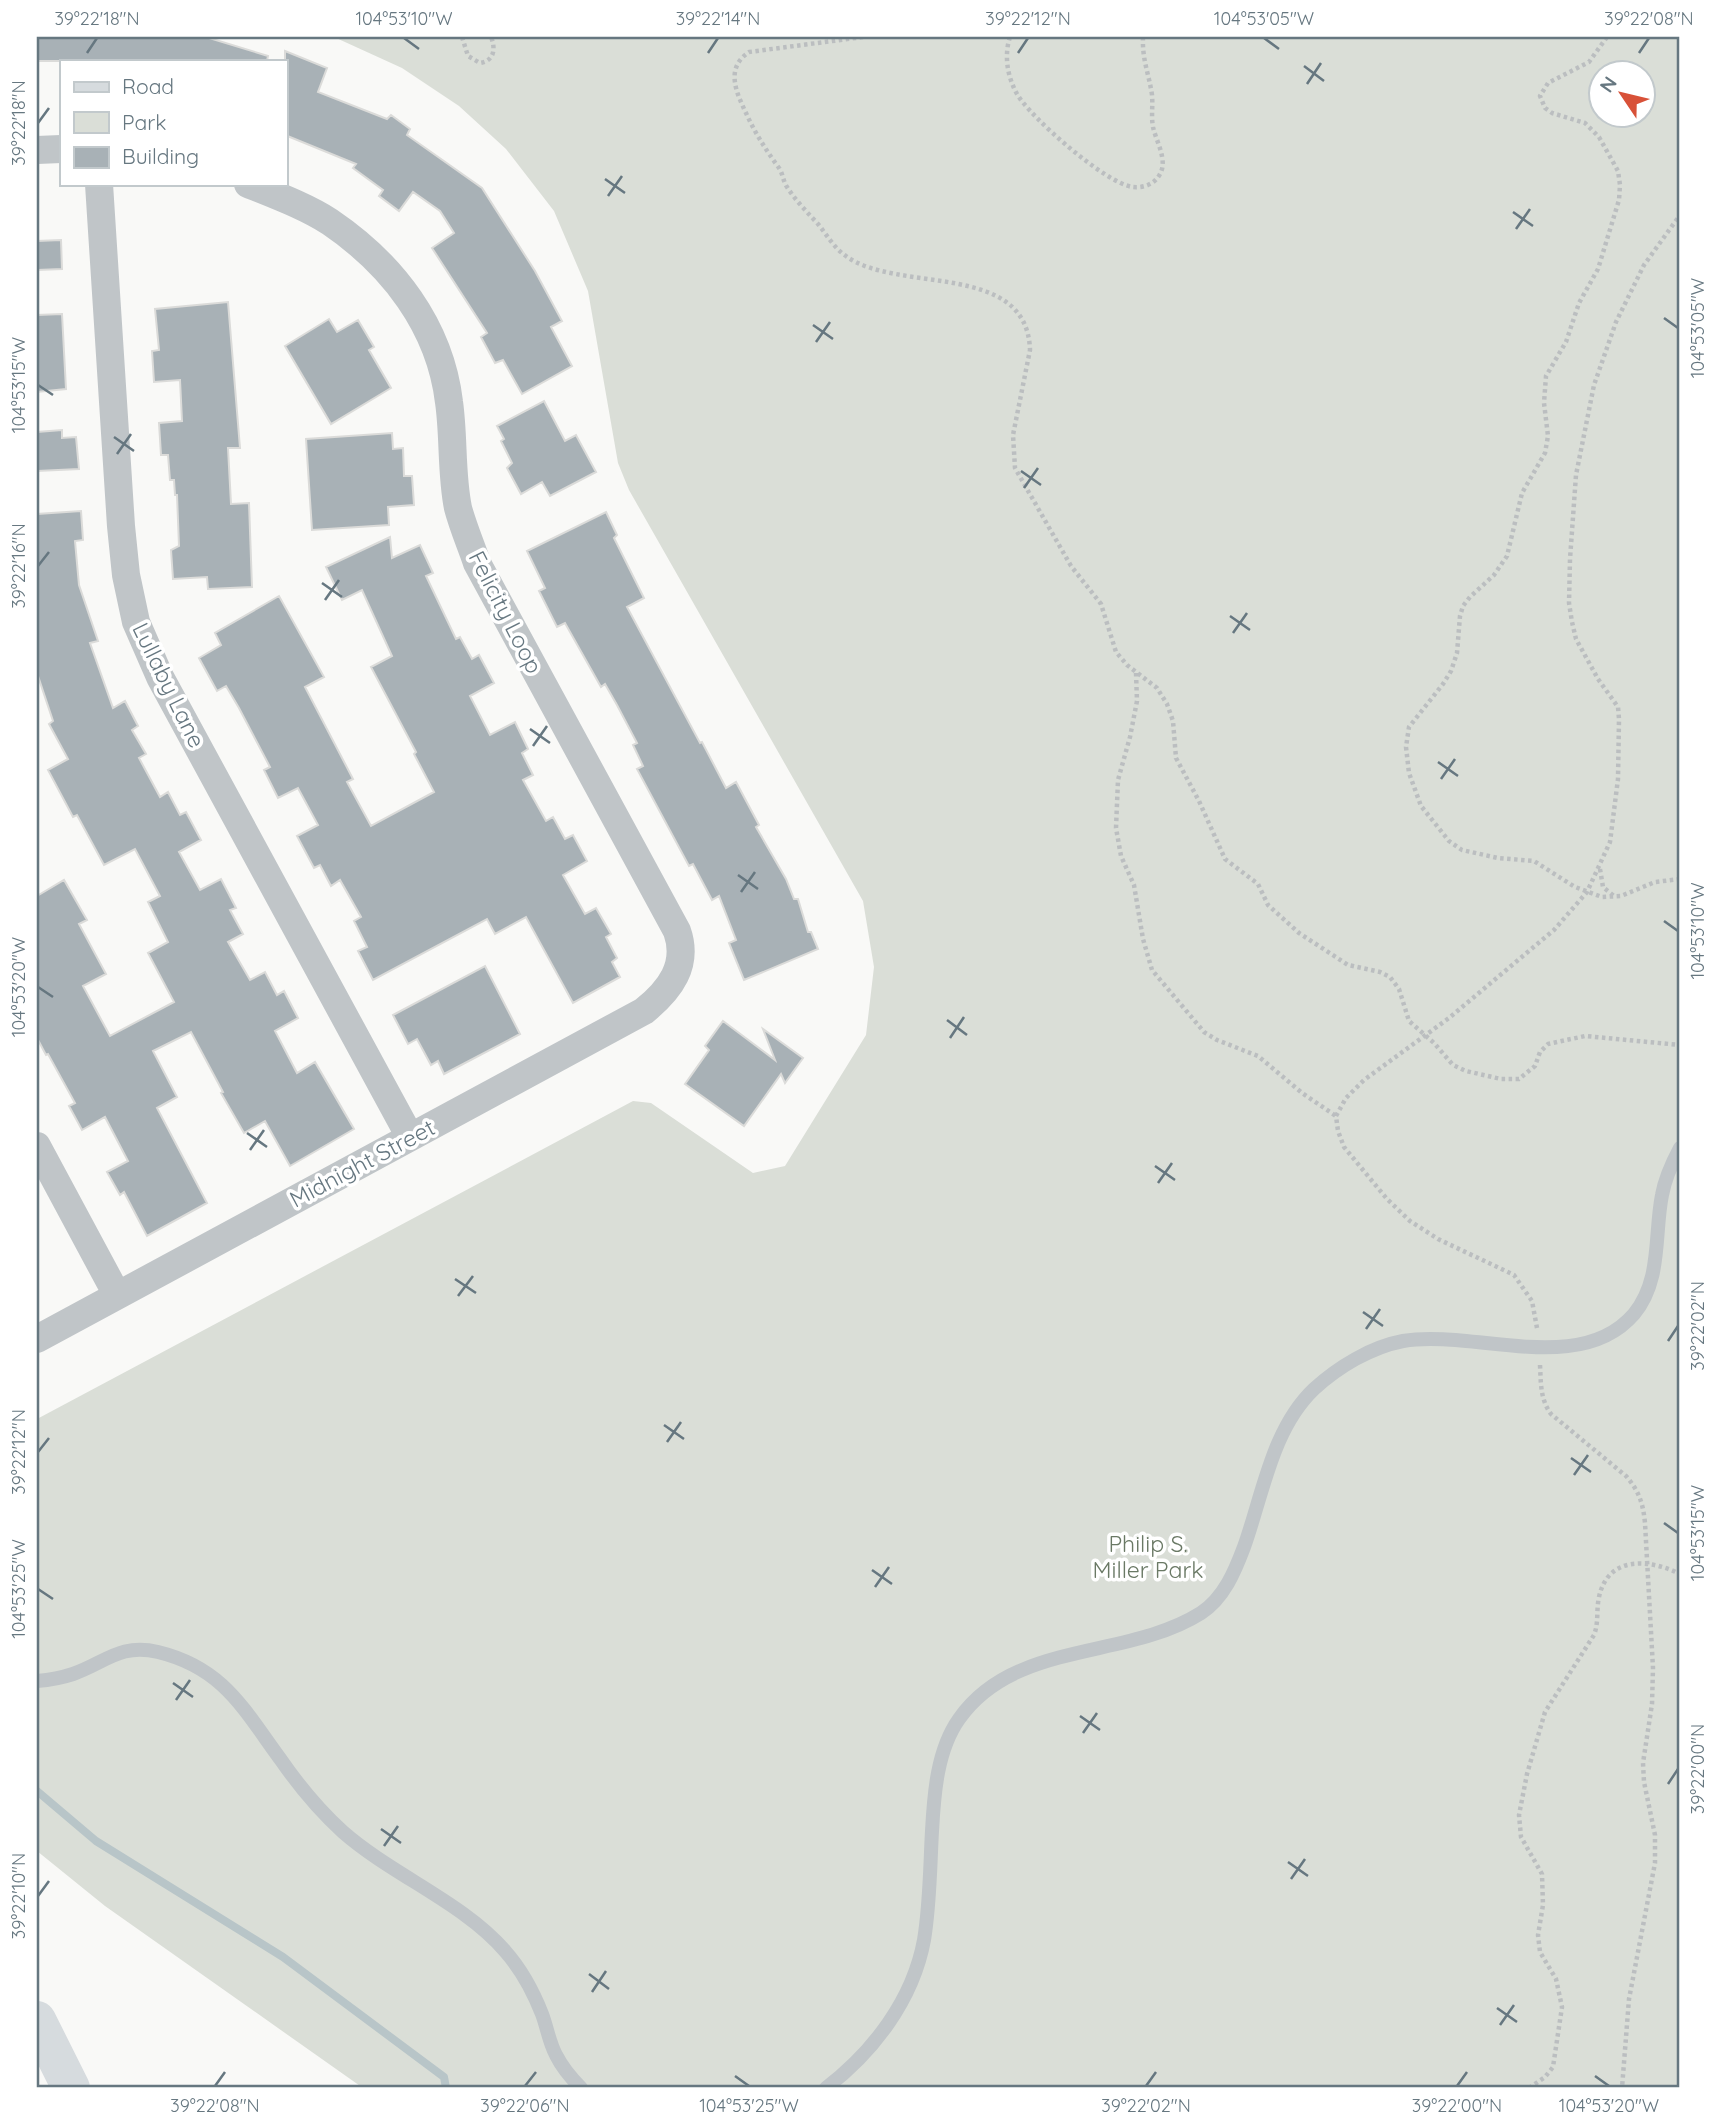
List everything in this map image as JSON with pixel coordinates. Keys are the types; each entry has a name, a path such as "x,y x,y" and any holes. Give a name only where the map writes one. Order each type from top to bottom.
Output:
{"main road":[{"path":"37,2020 71,2088"}],"street":[{"path":"37,150 60,149"},
{"name":"Lullaby Lane","path":"99,186 121,526 126,575 136,622 160,677 410,1137"},
{"name":"Felicity Loop","path":"252,186 328,221 361,245 396,280 424,324 443,368 450,403 458,508 477,563 677,931 682,944 677,975"},
{"name":"Midnight Street","path":"37,1339 644,1011 677,975"},
{"path":"37,1146 117,1295"}],"lane":[{"path":"826,2088 850,2069 870,2047 905,1997 916,1969 927,1919 933,1810 939,1768 959,1719 977,1699 1001,1681 1038,1663 1134,1641 1173,1628 1207,1609 1222,1593 1235,1572 1279,1441 1294,1411 1315,1388 1351,1361 1402,1342 1459,1339 1539,1347 1574,1345 1600,1338 1617,1328 1633,1315 1647,1293 1654,1268 1661,1196 1669,1168 1680,1148"},
{"path":"37,1681 75,1673 115,1653 136,1649 158,1652 183,1661 203,1670 221,1683 237,1698 307,1794 342,1831 374,1856 482,1927 505,1950 524,1975 542,2013 555,2053 581,2088"}],"path":[{"path":"462,37 468,56 480,63 488,60 492,54 494,48 491,37"},
{"path":"863,37 750,52 739,60 734,70 739,97 758,139 780,170 785,185 842,254 858,264 884,273 943,281 986,291 1007,304 1023,321 1029,337 1030,351 1014,425 1015,468 1070,566 1101,604 1108,621 1113,648 1136,672 1157,688 1167,704 1173,721 1177,758 1224,859 1258,884 1268,905 1298,933 1348,965 1380,972 1390,978 1399,989 1409,1021 1459,1068 1473,1073 1519,1079 1535,1066 1543,1047 1554,1041 1595,1036 1680,1045"},
{"path":"1010,37 1007,50 1008,67 1014,89 1026,106 1091,164 1119,182 1139,187 1156,180 1162,170 1153,127 1152,94 1143,60 1143,37"},
{"path":"1607,37 1590,62 1548,83 1540,96 1548,110 1585,123 1600,137 1618,171 1619,200 1598,269 1579,303 1566,342 1546,376 1544,394 1548,422 1547,444 1545,453 1522,493 1507,556 1494,575 1469,597 1463,606 1457,653 1451,670 1439,690 1413,721 1407,733 1406,747 1417,800 1455,847 1498,858 1534,861 1575,887 1602,897 1615,897 1655,882 1680,879"},
{"path":"1622,2088 1629,1999 1655,1863 1655,1835 1644,1782 1643,1763 1652,1704 1642,1501 1636,1487 1626,1476 1546,1407 1542,1399 1539,1347 1532,1301 1520,1282 1502,1268 1438,1239 1398,1210 1344,1147 1336,1116 1346,1098 1364,1080 1425,1036 1554,930 1587,892 1610,842 1616,806 1618,707 1598,679 1576,639 1569,603 1577,465 1594,384 1616,322 1644,265 1680,215"},
{"path":"1136,672 1137,701 1118,780 1116,828 1121,856 1132,877 1144,947 1152,970 1204,1032 1217,1041 1258,1056 1314,1103 1336,1116"},
{"path":"1600,868 1603,887 1615,897"},
{"path":"1529,2088 1545,2077 1553,2067 1562,2007 1556,1979 1540,1952 1538,1935 1543,1905 1542,1874 1519,1832 1519,1815 1527,1774 1545,1712 1586,1648 1598,1624 1598,1600 1602,1587 1615,1572 1625,1565 1647,1563 1680,1574"}],"green space":[{"name":"Philip S. Miller Park","path":"334,37 1680,37 1680,2088 363,2088 105,1906 37,1851 37,1419 633,1101 651,1103 753,1173 785,1166 866,1035 874,967 863,901 629,490 618,463 588,291 554,211 506,149 459,106 402,68"}],"building":[{"path":"37,37 206,37 268,56 267,60 37,61"},
{"path":"285,51 327,68 318,92 387,119 391,115 410,129 407,135 482,188 535,271 562,321 551,327 572,366 522,394 503,360 495,363 481,337 487,333 432,248 454,233 440,211 413,192 399,211 379,196 383,190 353,168 356,164 287,136"},
{"path":"61,240 62,269 37,270 37,241"},
{"path":"228,302 240,448 228,448 231,504 249,503 252,587 208,589 207,577 173,579 171,550 179,546 177,495 174,480 170,480 168,455 161,455 159,423 182,421 180,380 154,382 152,351 159,350 155,309"},
{"path":"62,314 66,389 37,392 37,315"},
{"path":"329,319 337,332 358,320 374,347 369,350 391,388 331,424 285,346"},
{"path":"544,401 565,441 576,435 596,472 550,496 542,482 521,494 507,468 512,463 497,426"},
{"path":"62,430 62,438 76,437 79,469 37,471 37,432"},
{"path":"392,433 393,449 403,448 404,476 412,476 414,505 388,507 389,525 312,530 306,439"},
{"path":"81,511 83,540 75,541 79,585 98,641 90,643 113,708 125,701 138,726 132,730 146,754 139,758 160,797 168,792 180,815 186,812 201,840 179,852 200,890 221,879 236,908 230,910 243,934 228,942 250,980 265,972 277,995 284,991 298,1018 275,1031 297,1073 315,1062 354,1129 290,1166 265,1121 244,1133 191,1032 153,1051 177,1097 157,1108 207,1203 147,1236 124,1192 120,1195 107,1172 128,1161 105,1117 82,1130 69,1106 75,1103 37,1038 37,896 64,880 87,920 79,924 106,974 83,986 110,1036 174,1002 148,953 168,942 148,902 160,896 135,849 104,865 77,815 73,817 48,770 68,759 49,724 53,721 37,673 37,514"},
{"path":"606,512 617,535 614,538 644,598 627,607 726,788 736,782 794,899 798,899 808,932 811,932 818,949 744,980 729,943 736,940 719,896 712,900 693,864 689,866 637,769 643,766 633,745 637,743 605,684 601,687 565,623 557,627 539,591 545,588 527,551"},
{"path":"390,537 392,558 420,545 433,573 426,576 456,639 460,637 472,659 479,655 494,683 470,696 490,735 515,722 528,749 522,753 533,775 523,780 546,821 553,817 565,839 573,835 587,861 563,875 585,914 596,908 611,934 606,937 617,958 612,962 620,977 573,1003 526,917 495,934 487,919 373,980 358,951 367,947 354,921 361,917 340,880 331,886 320,865 314,868 297,836 318,825 298,788 278,798 264,770 270,767 239,708 226,686 217,691 199,658 221,645 215,633 279,596 324,677 305,687 353,779 347,782 371,826 434,792 371,667 392,656 362,590 342,600 326,567"},
{"path":"485,966 520,1034 444,1074 438,1061 431,1065 417,1039 408,1044 393,1015"},
{"path":"723,1021 775,1060 763,1029 803,1058 785,1083 781,1074 744,1126 685,1084 709,1050 705,1046"}],"waterway":[{"path":"37,1791 96,1841 283,1957 444,2077 446,2088"}]}
